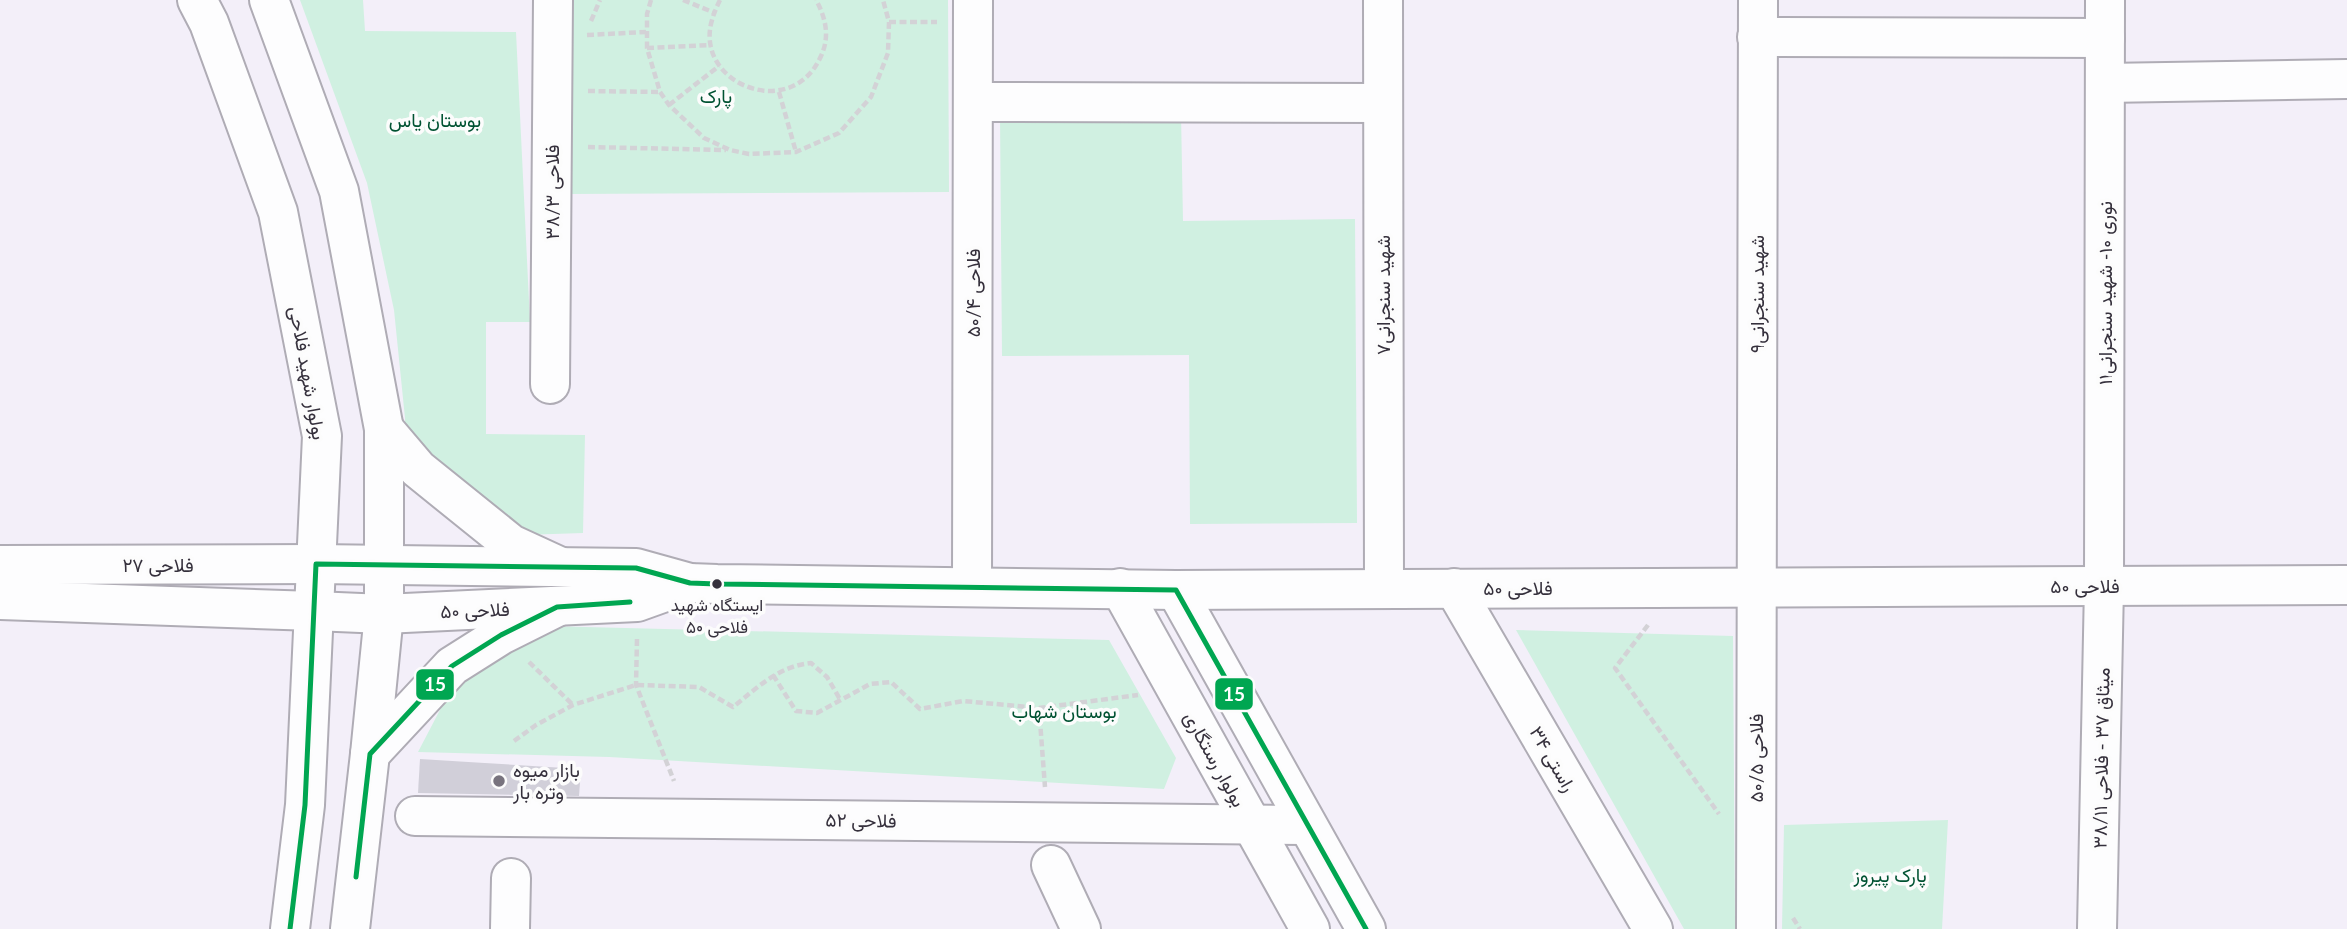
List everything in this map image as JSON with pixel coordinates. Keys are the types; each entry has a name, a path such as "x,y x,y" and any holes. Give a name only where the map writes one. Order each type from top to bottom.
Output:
{"street":[{"name":"بولوار شهید فلاحی","path":"197,0 209,23 278,212 322,436 305,805 290,929"},
{"path":"269,0 339,191 384,429 384,614 350,929"},
{"name":"شهید سنجرانی۷","path":"1383,0 1384,589"},
{"name":"نوری ۱۰- شهید سنجرانی۱۱","path":"2104,586 2105,0"},
{"name":"فلاحی ۵۰/۴","path":"972,587 973,11"},
{"name":"فلاحی ۳۸/۳","path":"550,384 553,18"},
{"path":"1758,18 2105,38"},
{"name":"شهید سنجرانی۹","path":"1756,587 1758,18"},
{"path":"2105,83 2347,79"},
{"path":"973,102 1383,103"},
{"path":"384,429 418,469 511,544 561,567"},
{"name":"فلاحی ۲۷","path":"0,565 384,564"},
{"name":"فلاحی ۵۰","path":"384,564 636,569 690,583 1176,590 2347,585"},
{"name":"فلاحی ۵۰","path":"384,614 637,602 690,583"},
{"name":"میثاق ۳۷ - فلاحی ۳۸/۱۱","path":"2097,929 2104,586"},
{"name":"فلاحی ۵۰/۵","path":"1756,587 1756,929"},
{"name":"بولوار رستگاری","path":"1120,588 1310,929"},
{"name":"راستی ۳۴","path":"1454,589 1653,929"},
{"path":"1176,590 1366,929"},
{"name":"فلاحی ۲۷","path":"0,600 384,614"},
{"path":"370,754 452,666 501,635 557,607"},
{"name":"فلاحی ۵۲","path":"415,816 1307,825"},
{"path":"1051,864 1081,929"},
{"path":"510,929 511,878"}],"path":[{"path":"651,0 646,32 647,48 660,92 669,105 704,138 730,150"},
{"path":"683,0 715,13"},
{"path":"720,0 711,22 711,45 719,66 736,82 756,91 779,92 800,83 817,67 826,46 826,23 816,0"},
{"path":"552,146 730,150 748,154 796,152 839,132 871,97 888,53 889,22 883,0"},
{"path":"889,22 973,11"},
{"path":"553,18 646,32"},
{"path":"647,48 711,45"},
{"path":"669,105 719,66"},
{"path":"552,91 660,92"},
{"path":"779,92 796,152"},
{"path":"1677,587 1615,668 1725,823"},
{"path":"637,602 636,685 688,818"},
{"path":"501,635 573,705"},
{"path":"514,741 536,725 573,705 636,685 699,687 733,707 773,675 795,664 811,663 827,677 841,701"},
{"path":"773,675 796,711 817,713 870,684 891,682 920,709 963,701 1039,708 1177,690"},
{"path":"1039,708 1048,821"},
{"path":"1756,867 1800,929"}],"green space":[{"name":"بوستان یاس","path":"300,0 363,0 365,31 516,32 530,322 486,322 486,434 585,435 583,533 523,535 405,439 394,310 367,183"},
{"name":"پارک","path":"568,0 948,0 949,192 569,194"},
{"path":"1181,114 1183,221 1355,219 1357,523 1190,524 1189,355 1002,356 1000,115"},
{"name":"بوستان شهاب","path":"546,626 1109,640 1176,758 1164,789 609,757 418,752 454,683"},
{"path":"1516,630 1733,636 1735,929 1684,929"},
{"name":"پارک پیروز","path":"1948,820 1942,929 1782,929 1784,825"}],"building":[{"name":"بازار میوه وتره بار","path":"420,759 581,769 579,796 418,793"}],"transit line":[{"name":"15","path":"290,929 305,805 316,564 636,568 690,583 717,584 1176,590 1366,929"},
{"name":"15","path":"356,877 370,754 452,666 501,635 557,607 630,602"}],"place":[{"name":"ایستگاه شهید فلاحی ۵۰","path":"717,584"},
{"name":"بازار میوه وتره بار","path":"499,781"}]}
